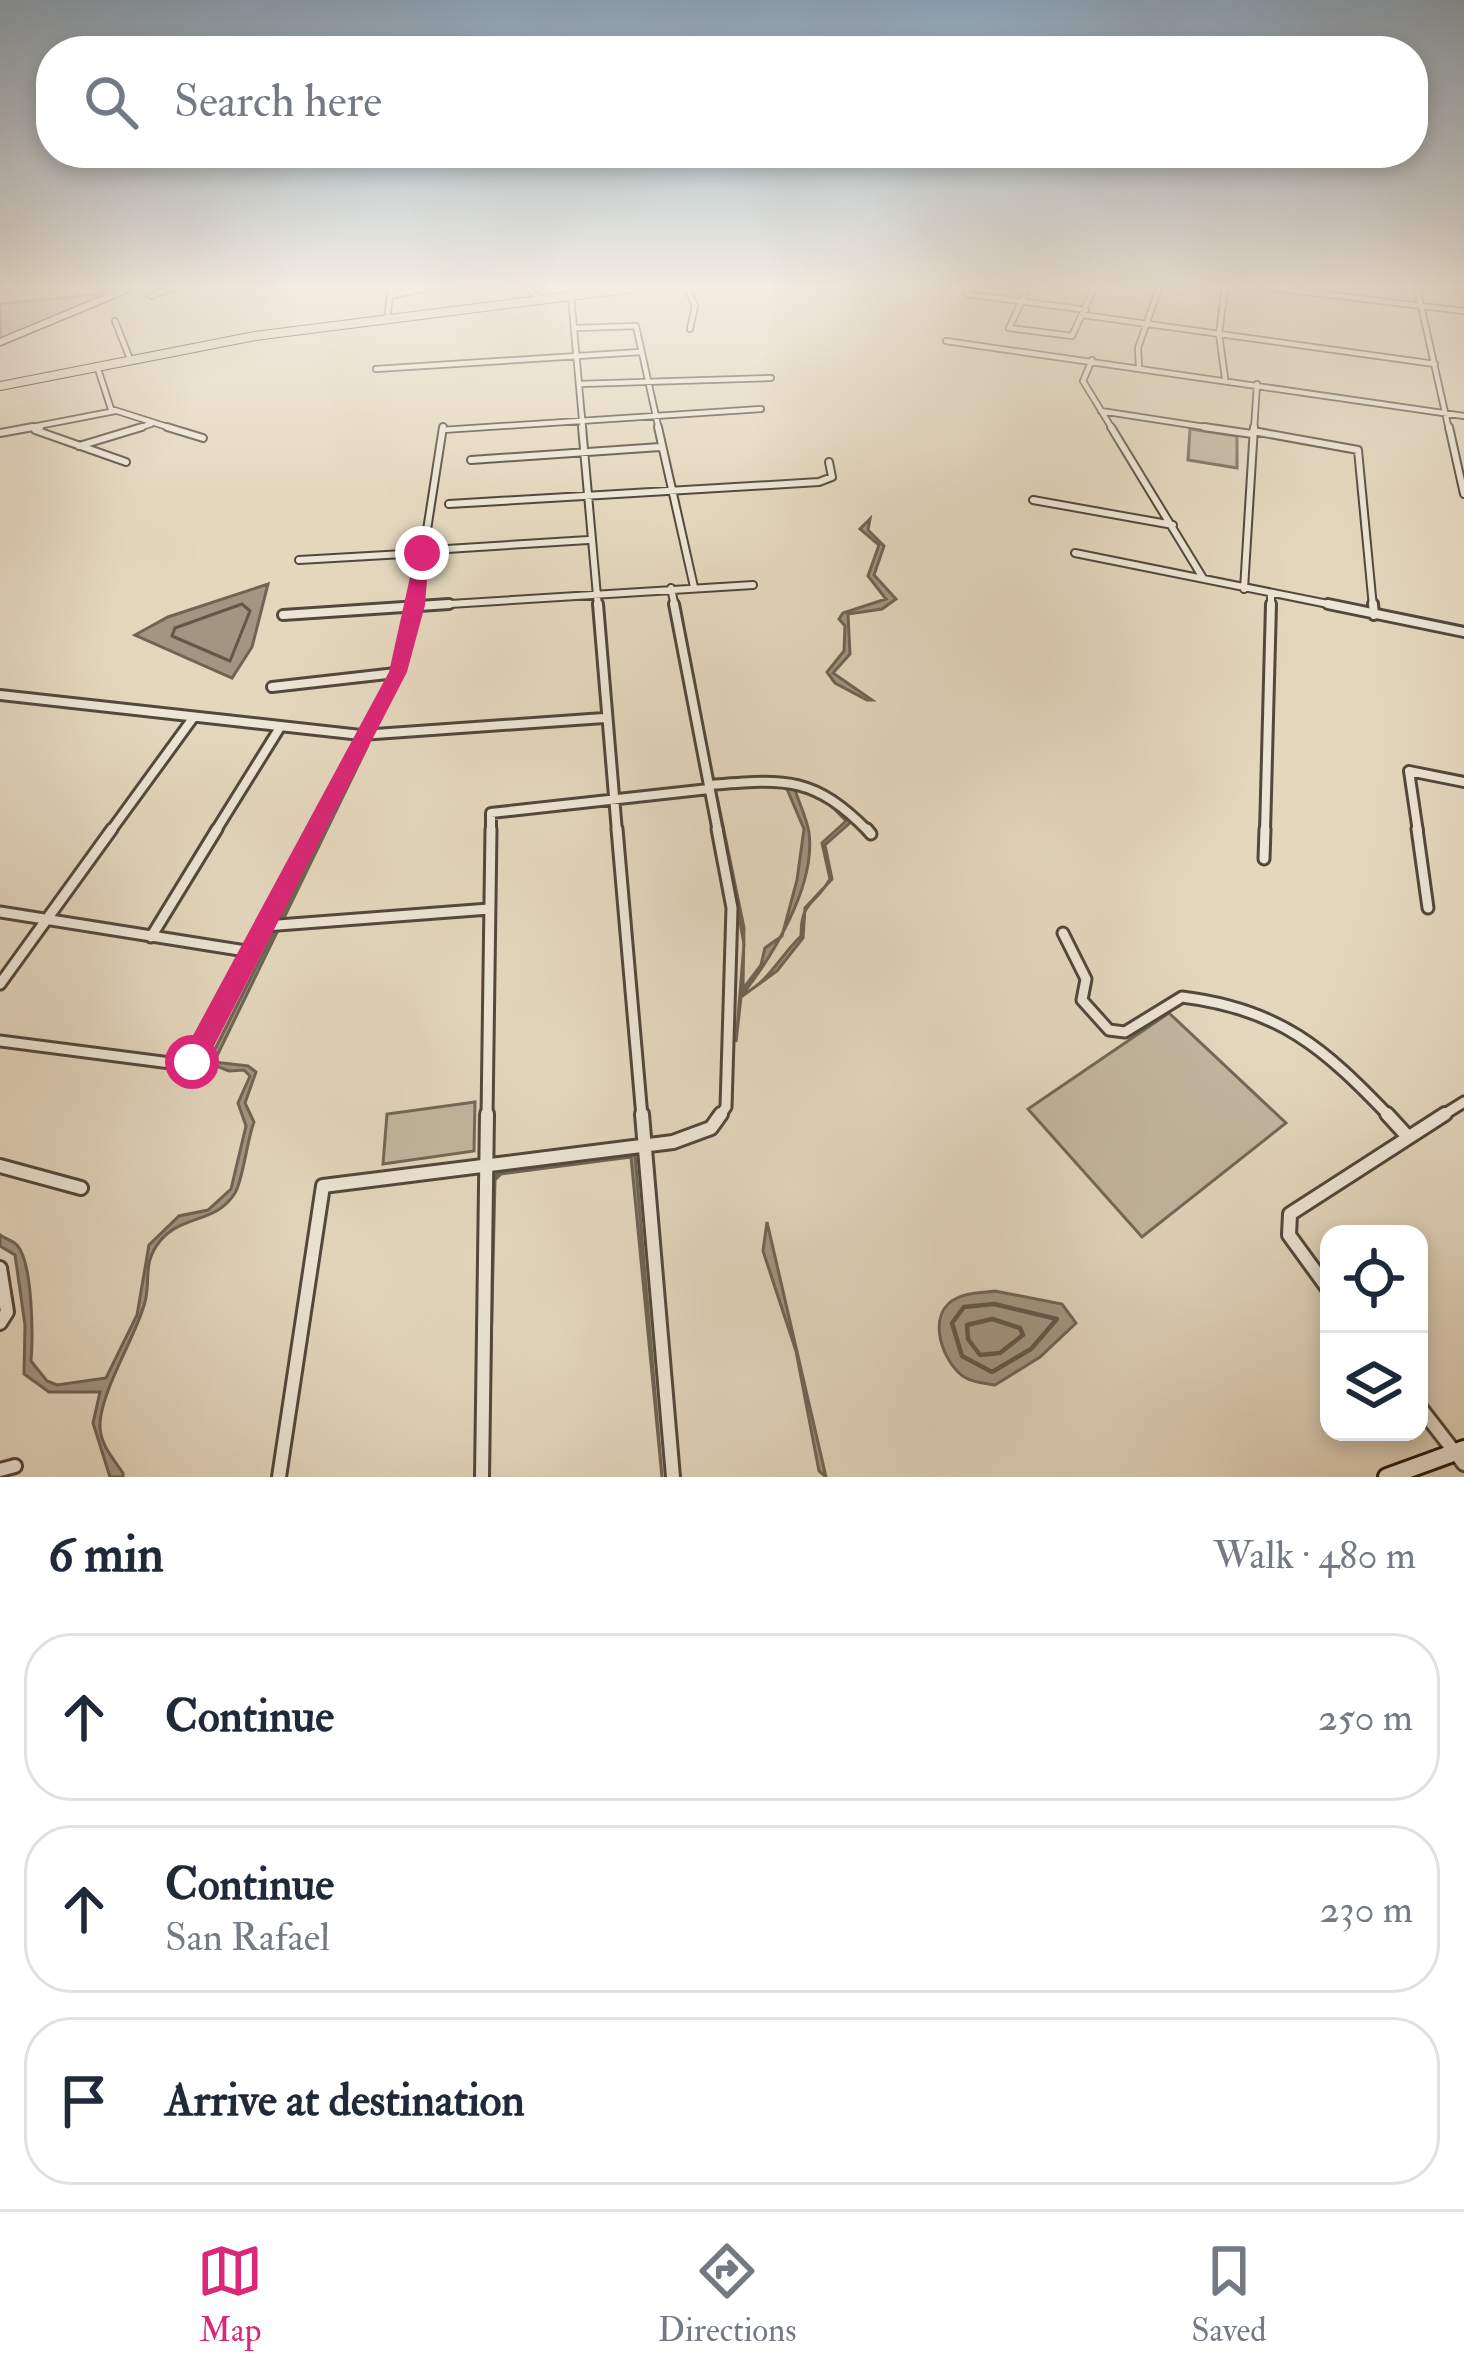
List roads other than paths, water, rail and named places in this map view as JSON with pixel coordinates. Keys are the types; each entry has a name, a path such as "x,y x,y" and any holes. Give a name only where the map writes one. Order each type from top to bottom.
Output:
{"main road":[{"path":"0,386 143,357"}],"street":[{"path":"376,369 562,357"},
{"path":"576,357 592,592 615,798 673,1477"},
{"path":"641,357 694,586"},
{"path":"1070,357 1464,416"},
{"path":"1138,357 1139,366"},
{"path":"1222,357 1225,378"},
{"path":"1384,357 1435,364"},
{"path":"1433,357 1464,494"},
{"path":"1092,360 1083,381 1204,579"},
{"path":"97,366 109,408 203,438"},
{"path":"579,384 771,378"},
{"path":"1244,589 1257,384"},
{"path":"0,1041 186,1065 199,1056 398,672 416,605 443,426 760,409"},
{"path":"0,433 116,410"},
{"path":"1101,411 1358,450 1374,615"},
{"path":"77,446 154,423"},
{"path":"42,425 35,430 126,462"},
{"path":"471,460 660,447"},
{"path":"449,504 819,482 832,478 829,461"},
{"path":"1034,500 1174,526"},
{"path":"446,549 588,540"},
{"path":"299,560 422,553"},
{"path":"1076,553 1464,632"},
{"path":"283,615 753,585"},
{"path":"279,1477 323,1186 644,1146 699,1135 726,1107 733,925 671,588"},
{"path":"1264,859 1271,595"},
{"path":"272,687 398,672"},
{"path":"0,694 362,735 604,718"},
{"path":"0,984 193,718"},
{"path":"151,938 279,729"},
{"path":"1428,908 1409,771 1464,782"},
{"path":"482,1477 490,813 709,787 807,781 828,791 871,834"},
{"path":"266,926 489,910"},
{"path":"0,913 252,952"},
{"path":"1063,934 1086,979 1082,1000 1108,1030 1125,1032 1182,997 1274,1018 1317,1042 1408,1137"},
{"path":"1320,1278 1289,1235 1286,1222 1298,1207 1464,1102"},
{"path":"0,1166 81,1188"},
{"path":"0,1268 7,1312 0,1323"},
{"path":"1387,1477 1461,1455 1428,1416"}],"water":[{"path":"870,519 868,530 884,546 874,575 896,599 882,609 848,614 850,654 833,673 872,700 867,700 835,683 827,672 844,651 845,626 839,619 843,613 886,599 868,576 879,545 860,529"},
{"path":"268,584 252,647 232,678 135,635 168,617"},
{"path":"368,745 214,1062 248,1066 256,1072 245,1103 254,1122 240,1179 227,1203 169,1232 151,1257 145,1302 102,1409 102,1437 123,1473 123,1477 110,1477 93,1423 100,1392 49,1392 24,1374 25,1325 15,1255 0,1246 0,1235 17,1245 26,1267 31,1361 47,1381 57,1385 106,1378 137,1315 149,1245 179,1216 208,1210 231,1189 246,1126 238,1103 250,1076 244,1070 229,1071 208,1063"},
{"path":"794,787 808,827 809,854 799,898 783,931 804,829 787,789"},
{"path":"716,792 744,928 744,943"},
{"path":"820,794 852,821 825,845 832,879 825,886 830,879 822,843 846,821"},
{"path":"805,912 803,938 777,971 752,989 801,936"},
{"path":"780,937 742,995 752,989 741,997 736,1042 744,948 743,989 761,965 765,948"},
{"path":"635,1155 662,1477 631,1157 501,1174 495,1180 488,1477 494,1176 499,1173"},
{"path":"767,1222 826,1477 819,1471 796,1351 763,1251"},
{"path":"995,1291 1062,1304 1076,1323 1040,1357 995,1385 959,1373 946,1356 939,1323 957,1298"}]}
